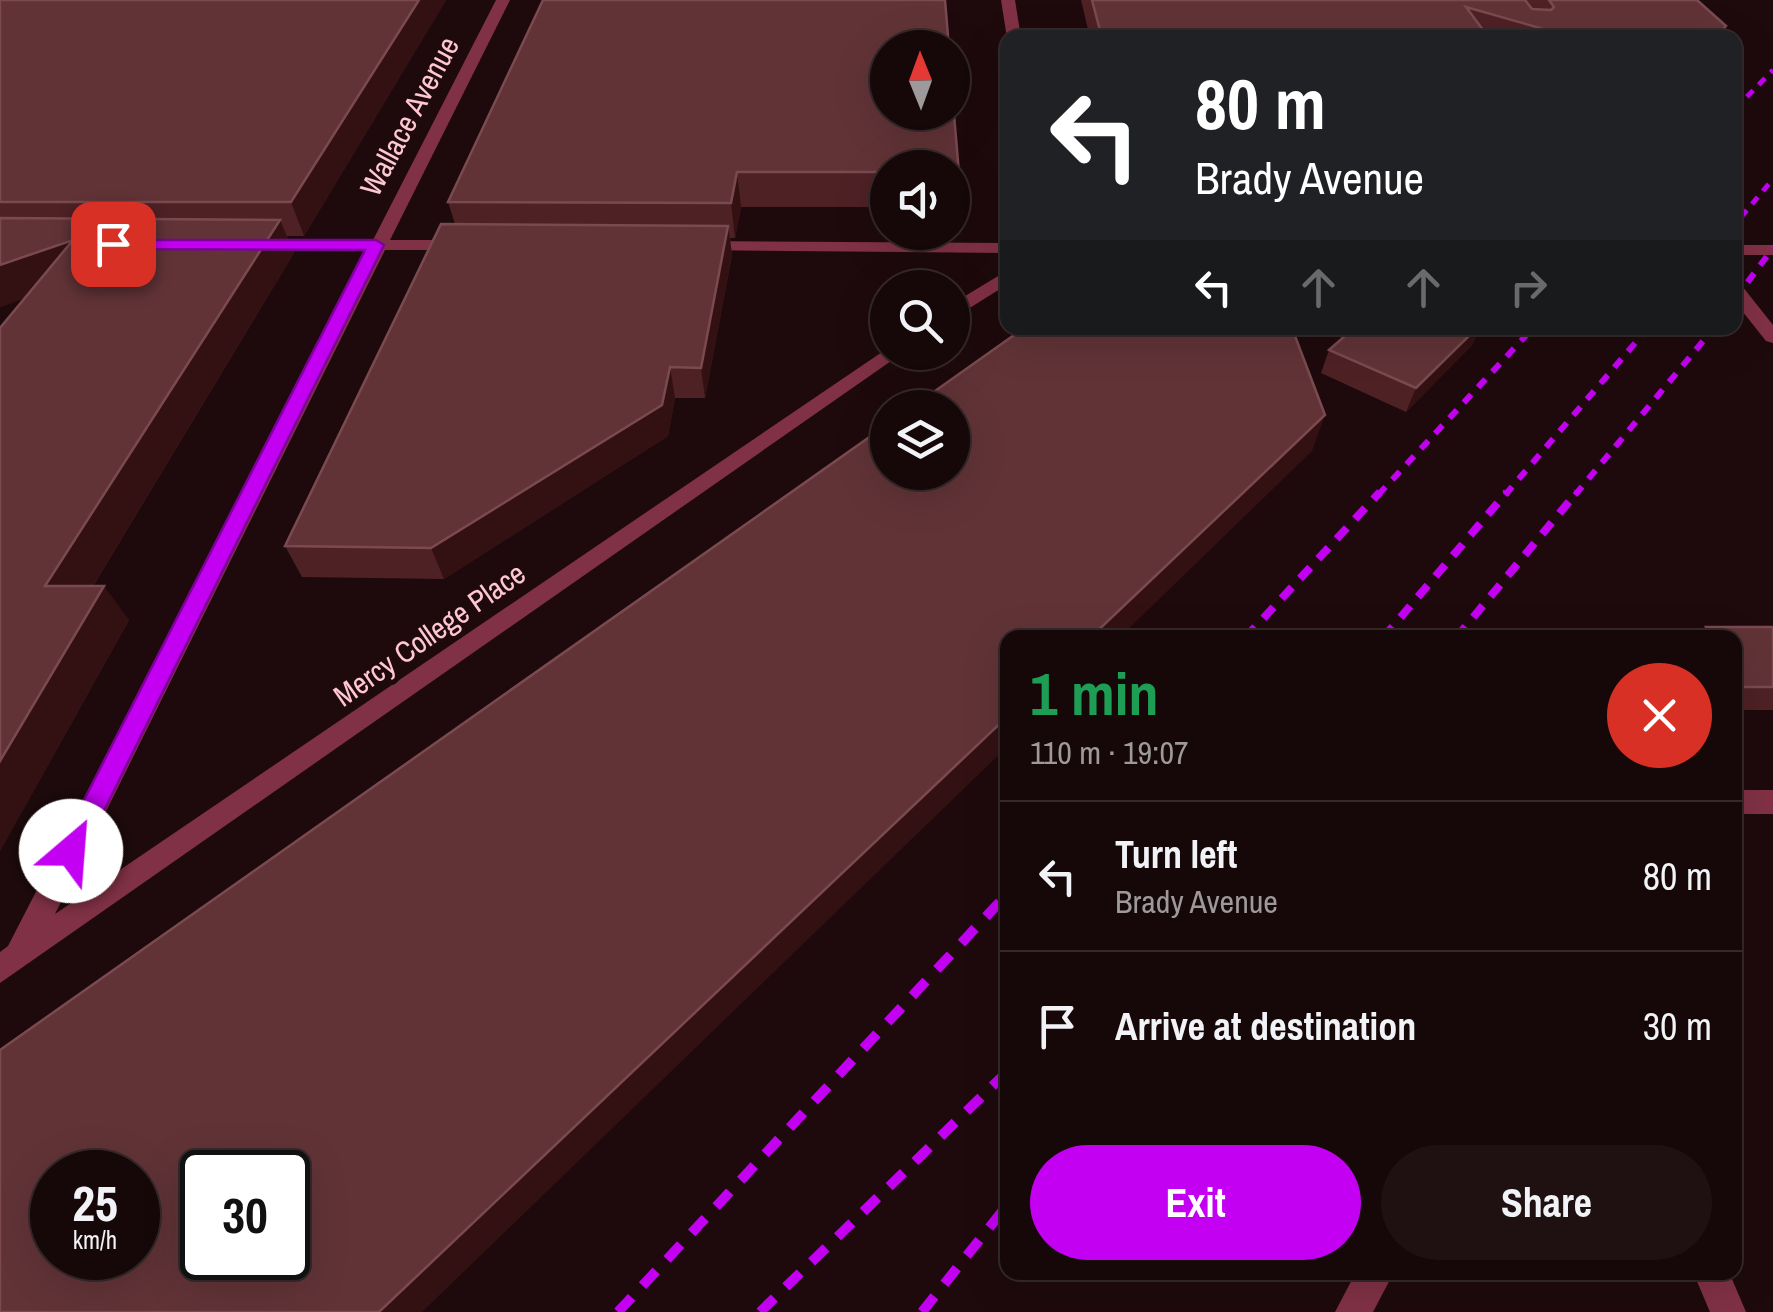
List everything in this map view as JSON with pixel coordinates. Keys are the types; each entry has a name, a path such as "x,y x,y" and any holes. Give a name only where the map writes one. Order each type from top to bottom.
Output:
{"street":[{"name":"Wallace Avenue","path":"9,963 504,0"},
{"path":"1008,0 1013,30"},
{"path":"237,244 494,246"},
{"path":"672,246 1000,248"},
{"path":"1742,250 1773,250"},
{"path":"970,301 1000,280"},
{"path":"1742,299 1773,337"},
{"name":"Mercy College Place","path":"9,963 870,369"},
{"path":"1742,802 1773,802"},
{"path":"1353,1312 1371,1280"},
{"path":"1715,1280 1728,1312"}],"building":[{"path":"0,0 419,0 291,202 0,202"},
{"path":"543,0 945,0 948,30 870,30 870,130 955,130 957,150 870,150 870,172 737,172 731,203 448,202"},
{"path":"1092,0 1525,0 1532,9 1551,10 1554,7 1549,0 1697,0 1726,26 1723,30 1547,30 1466,7 1483,30 1100,30"},
{"path":"0,218 280,220 45,586 104,586 0,761 0,328 73,240 0,265"},
{"path":"441,224 728,226 701,368 670,367 662,405 431,548 285,546"},
{"path":"1014,335 1295,335 1325,415 1098,630 1000,630 1000,724 379,1312 0,1312 0,1050 870,437 870,490 970,490 970,390 936,390 970,370"},
{"path":"1346,335 1470,335 1416,388 1329,350"},
{"path":"1706,627 1773,627 1773,687 1742,687 1742,630"}],"railway":[{"path":"1742,102 1773,70"},
{"path":"1742,216 1773,179"},
{"path":"1742,290 1773,248"},
{"path":"1378,495 1527,335"},
{"path":"1505,495 1642,335"},
{"path":"1575,495 1708,335"},
{"path":"1252,630 1380,492"},
{"path":"1390,630 1507,492"},
{"path":"1463,630 1577,492"},
{"path":"618,1312 1000,902"},
{"path":"760,1312 1000,1079"},
{"path":"922,1312 1000,1214"}],"route":[{"path":"71,851 376,245 113,244"}]}
